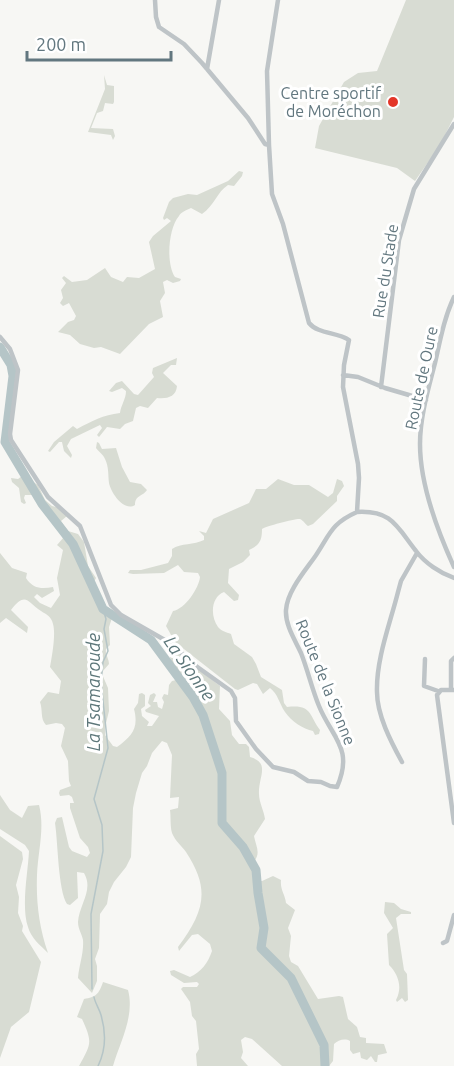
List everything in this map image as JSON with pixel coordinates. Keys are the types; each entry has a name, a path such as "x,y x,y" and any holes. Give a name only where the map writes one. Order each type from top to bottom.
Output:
{"street":[{"path":"155,0 159,27 184,44 248,118 265,144 269,145"},
{"path":"207,69 219,0"},
{"path":"278,0 268,62 272,194 283,224 309,323 313,327 342,335 349,340 344,375 345,403 359,471 357,512 377,513 394,521 417,553 437,569 454,578"},
{"name":"Rue du Stade","path":"381,387 399,240 414,189 454,124"},
{"name":"Route de Oure","path":"454,297 447,312 426,400 421,424 420,454 438,533 454,567"},
{"name":"Route de la Sionne","path":"0,337 10,350 18,370 11,438 48,497 80,526 111,605 122,615 170,643 231,692 234,698 236,721 256,749 273,767 294,772 308,781 321,782 335,788 339,784 343,762 341,746 320,708 289,627 286,611 289,597 332,529 342,519 357,512"},
{"path":"344,375 426,400"},
{"path":"402,762 381,713 377,692 378,677 401,581 417,553"},
{"path":"425,659 424,686 438,692 452,690 451,661 454,658"},
{"path":"438,692 438,709 454,823"},
{"path":"443,943 447,941 454,915"}],"shaded area":[{"name":"Centre sportif de Moréchon","path":"406,0 454,0 454,117 440,145 415,181 397,168 315,148 319,126 344,82 358,73 377,71"},
{"path":"104,75 107,85 114,86 114,102 113,104 105,103 103,111 97,113 91,128 113,129 115,136 113,140 111,135 88,132 105,89"},
{"path":"239,171 243,172 242,176 234,186 228,185 224,188 206,211 202,214 191,208 181,213 175,222 169,255 175,277 181,279 173,283 167,280 163,282 165,293 160,301 163,317 149,324 120,354 101,347 94,348 80,344 70,335 58,332 76,316 69,303 63,306 60,303 63,298 61,290 66,283 62,278 64,276 72,282 87,280 105,268 111,277 123,282 127,277 139,278 155,269 149,242 171,221 163,218 169,202 173,198 188,194 197,195 228,181"},
{"path":"177,358 176,365 171,365 163,373 177,386 173,395 167,398 157,398 148,408 140,406 136,408 133,421 120,429 107,427 99,437 97,435 102,428 100,425 71,439 67,446 72,455 71,458 64,451 62,442 59,442 50,452 48,451 54,442 73,426 77,429 103,417 120,413 126,391 122,388 109,391 116,383 122,381 134,394 138,395 154,377 153,368"},
{"path":"97,442 102,449 116,448 130,482 141,484 147,490 137,498 135,505 122,504 112,492 108,468 103,456 96,448"},
{"path":"18,468 21,468 27,478 38,485 45,500 52,506 60,508 67,516 61,521 68,531 78,534 84,542 88,566 96,578 93,590 96,601 112,618 109,627 110,645 106,649 109,664 102,674 108,688 109,711 105,735 113,746 117,747 127,739 135,726 134,709 138,703 139,694 142,693 145,695 145,706 141,709 142,716 149,722 147,726 152,726 159,716 145,710 151,706 148,703 150,695 154,693 156,695 153,702 157,702 158,707 162,709 164,702 162,698 164,694 168,695 169,685 176,680 199,712 201,714 205,711 186,679 172,665 169,653 173,649 220,686 219,709 230,721 232,735 239,744 246,744 249,747 250,757 262,767 259,794 265,819 254,836 258,850 257,857 252,864 255,880 262,881 273,876 281,880 286,903 295,910 288,928 291,936 289,956 291,962 298,966 318,999 343,997 348,1019 357,1027 360,1037 366,1038 366,1043 384,1044 387,1053 378,1055 377,1062 371,1056 367,1060 361,1058 360,1052 353,1054 350,1050 350,1041 344,1040 334,1044 333,1061 329,1066 282,1066 252,1039 245,1037 241,1040 243,1052 241,1058 248,1066 197,1066 196,1054 199,1049 196,1021 192,1016 190,1002 181,989 197,987 199,984 197,982 184,983 171,975 170,971 174,970 190,977 204,967 212,951 210,944 198,934 192,935 179,951 178,947 199,912 201,890 194,866 172,833 170,810 178,808 179,797 170,798 172,755 167,743 162,741 152,753 142,773 136,793 133,808 131,857 114,882 107,904 100,914 99,948 95,959 97,981 92,993 78,978 83,940 78,922 87,891 87,879 84,873 77,872 78,898 70,905 67,904 60,877 55,823 57,818 62,817 72,851 87,857 90,853 80,838 70,808 70,803 74,803 72,797 60,796 59,793 60,790 71,786 68,761 61,746 65,728 62,724 56,723 46,725 42,717 40,702 48,692 59,694 61,681 50,667 54,628 48,616 26,600 20,601 11,610 28,627 27,633 6,618 0,623 0,553 12,568 27,573 26,578 35,586 53,587 54,591 42,598 37,594 34,597 51,608 60,595 57,578 63,550 57,545 64,537 34,495 25,495 26,503 21,502 19,488 11,478 18,479 22,476"},
{"path":"278,479 294,485 309,485 328,497 333,493 337,479 342,481 344,486 337,496 337,501 313,524 308,526 298,519 262,529 260,542 249,550 250,555 243,562 229,569 228,583 239,595 238,600 234,601 224,592 216,598 213,612 215,623 222,630 231,634 234,644 252,657 261,677 282,690 287,707 301,707 309,712 320,730 319,734 315,735 313,731 290,718 270,688 263,694 257,684 253,683 238,690 235,689 175,642 166,626 173,611 187,602 194,592 199,582 198,573 184,572 178,565 164,573 128,573 130,570 141,570 168,563 172,556 172,549 204,540 204,536 199,531 206,533 213,519 249,503 256,489 266,489"},
{"path":"0,795 10,810 22,818 28,806 39,805 41,831 37,895 40,924 48,953 29,931 25,900 29,851 25,845 0,829"},
{"path":"0,836 22,852 23,859 16,885 19,897 18,913 23,926 22,931 41,962 29,1012 11,1027 0,1058"},
{"path":"385,902 394,903 401,909 411,912 411,914 401,914 396,918 404,970 407,974 408,1000 405,1002 402,998 397,1002 396,1000 399,990 398,981 389,965 387,934 393,928 384,913"},
{"path":"103,982 128,990 130,1009 126,1029 113,1066 79,1066 88,1048 89,1039 82,1019 77,1017 84,999 96,994"}],"waterway":[{"name":"La Sionne","path":"0,347 11,365 13,376 5,442 42,504 73,544 103,609 151,640 193,697 203,715 222,773 222,823 243,847 256,870 264,928 261,948 291,978 324,1045 325,1066"},
{"name":"La Tsamaroude","path":"92,989 91,914 103,851 102,825 94,799 108,748 101,682 103,662 108,651 103,609"},
{"name":"La Tsamaroude","path":"94,997 104,1028 103,1054 98,1066"}],"place":[{"name":"Centre sportif de Moréchon","path":"393,102"}]}
